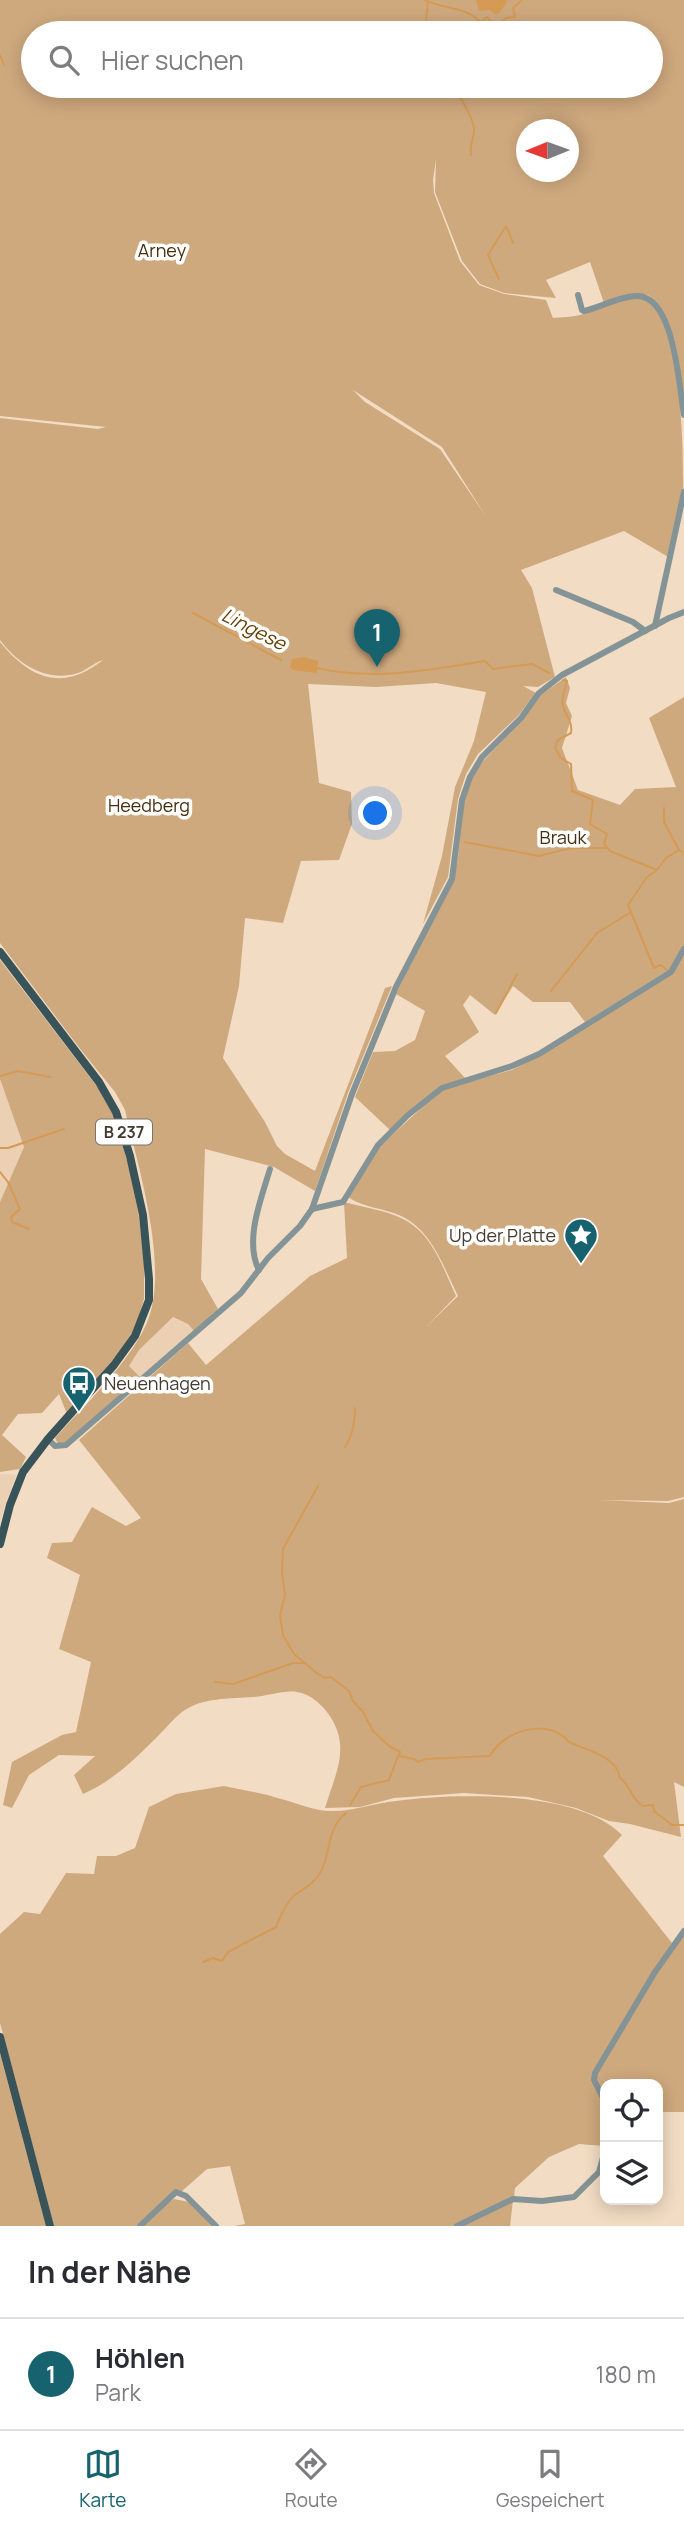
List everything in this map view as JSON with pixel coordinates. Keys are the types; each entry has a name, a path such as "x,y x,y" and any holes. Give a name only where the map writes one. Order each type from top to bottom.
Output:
{"main road":[{"name":"B 237","path":"0,952 99,1082 116,1112 130,1156 143,1214 149,1260 149,1300 135,1336 114,1365 23,1472 10,1505 1,1540"},
{"path":"0,2037 50,2226"}],"street":[{"path":"578,295 584,311 635,296 646,297 656,305 671,334 684,415"},
{"path":"655,625 684,492"},
{"path":"556,590 622,617 645,631"},
{"path":"48,1440 55,1446 66,1445 179,1348 241,1293 312,1209 352,1094 396,987 452,879 462,800 470,777 482,757 521,718 540,693 562,675 684,612"},
{"path":"312,1209 342,1202 379,1145 408,1115 442,1088 512,1066 539,1054 671,972 684,949"},
{"path":"259,1270 255,1261 254,1239 258,1212 270,1169"},
{"path":"600,2092 594,2080 595,2073 655,1972 684,1931"},
{"path":"457,2226 513,2199 542,2201 574,2197 600,2168"},
{"path":"139,2226 176,2192 186,2196 216,2226"}],"shaded area":[{"path":"476,0 507,2 499,13 495,14 490,10 479,11"},
{"path":"304,657 318,661 317,673 293,670 290,667 292,659"},
{"path":"0,1079 24,1147 0,1202"},
{"path":"173,1317 188,1324 194,1331 140,1377 128,1366 139,1350"},
{"path":"0,1474 16,1475 0,1520"}],"green space":[{"path":"0,0 684,0 684,405 679,360 672,333 659,308 648,295 634,294 604,303 590,262 546,280 556,298 504,293 480,284 462,261 435,192 436,159 433,180 434,193 460,261 479,285 504,294 546,300 553,318 580,315 633,298 647,300 659,313 668,335 674,363 682,425 683,500 670,558 624,531 521,570 532,588 555,677 538,687 523,686 536,693 518,716 478,754 466,774 458,799 448,877 423,924 442,856 455,787 474,741 486,692 436,683 376,687 308,684 319,783 351,792 352,824 339,860 301,861 283,923 245,918 239,986 223,1058 265,1122 277,1146 285,1154 315,1171 385,988 392,986 348,1093 315,1191 274,1167 205,1149 201,1279 218,1309 194,1331 188,1324 173,1317 139,1350 129,1366 140,1377 66,1442 58,1444 55,1438 117,1369 146,1325 153,1303 154,1248 144,1189 125,1110 115,1092 0,943 0,642 23,665 48,677 74,676 103,660 78,673 44,673 24,664 0,640 0,418 98,429 106,427 0,416","holes":["353,390 442,447 485,515 440,449 365,402"]},
{"name":"Brauk","path":"566,677 570,688 566,703 572,716 562,748 578,790 620,805 635,789 676,787 649,718 684,697 684,945 677,962 669,970 585,1022 570,1002 533,1002 513,986 495,1015 470,995 463,1005 479,1032 445,1056 465,1078 442,1086 390,1130 355,1097 373,1052 395,1051 415,1040 425,1011 396,994 453,881 464,801 471,778 542,694"},
{"path":"684,952 684,1497 668,1501 600,1500 669,1503 684,1499 684,1787 674,1782 681,1837 609,1821 576,1808 528,1797 464,1793 394,1798 360,1807 325,1808 340,1759 339,1736 335,1724 321,1705 297,1692 216,1700 190,1707 124,1768 83,1794 74,1775 95,1756 59,1755 29,1775 12,1808 3,1805 12,1762 62,1735 76,1732 91,1662 59,1649 80,1575 47,1558 52,1543 72,1542 92,1507 126,1526 141,1518 79,1440 188,1343 206,1365 310,1276 347,1258 344,1202 401,1218 412,1224 429,1241 456,1296 427,1326 458,1296 436,1251 429,1240 421,1230 412,1222 348,1197 377,1149 442,1089 512,1070 540,1055 672,973"},
{"path":"0,960 99,1089 113,1114 129,1167 139,1217 144,1261 144,1299 137,1323 127,1343 67,1414 59,1394 42,1413 18,1414 2,1435 26,1457 20,1469 0,1472 0,1202 24,1147 0,1079"},
{"path":"224,1786 327,1811 421,1798 515,1798 547,1802 576,1810 602,1820 622,1835 603,1856 672,1943 594,2074 600,2091 600,2146 579,2144 549,2157 515,2188 514,2198 455,2226 234,2226 245,2224 230,2166 207,2169 181,2192 176,2190 136,2226 54,2226 0,2023 0,1934 24,1912 40,1914 66,1873 94,1874 97,1856 116,1856 135,1848 149,1807 176,1794"},
{"path":"684,1934 684,2112 663,2112 663,2079 600,2079 600,2090 598,2086 596,2074 655,1973"},
{"path":"0,2053 46,2226 0,2226"},
{"path":"174,2199 189,2202 214,2226 142,2226 161,2207"},
{"path":"513,2200 510,2226 459,2226"}],"waterway":[{"path":"425,0 461,10 479,21"},
{"path":"503,21 515,17 513,8 522,0"},
{"path":"426,21 428,2"},
{"path":"481,21 487,17 490,21"},
{"path":"0,55 4,65"},
{"path":"460,98 473,123 471,155"},
{"path":"499,279 488,255 506,226"},
{"path":"507,228 513,243"},
{"name":"Lingese","path":"193,613 281,660"},
{"name":"Lingese","path":"317,668 380,674 422,671 485,661 493,669 532,664 549,673"},
{"name":"Lingese","path":"563,680 567,681 563,702 571,733 558,740 555,748 561,758 571,764 572,791 593,800 590,824 607,834 604,844 610,851 657,870 666,858 679,850 684,853"},
{"path":"664,808 664,822 679,850"},
{"path":"464,842 539,856 571,848 607,848"},
{"path":"656,871 647,877 628,905 654,968 661,965 668,971"},
{"path":"551,991 597,933 631,912"},
{"path":"496,1013 517,974"},
{"path":"0,1076 18,1071 50,1077"},
{"path":"0,1148 8,1148 64,1129"},
{"path":"0,1172 8,1182 20,1209 11,1217 12,1222 29,1229"},
{"path":"345,1447 353,1429 355,1408"},
{"path":"318,1486 283,1549 282,1574 285,1594 280,1616 283,1635 294,1654 318,1674 325,1678 331,1677 349,1691 373,1731 400,1752 398,1756 418,1762 426,1759 490,1756 496,1747 515,1734 538,1728 550,1730 607,1759 618,1770 620,1778 639,1803 643,1806 653,1805 654,1811 672,1825 683,1825"},
{"path":"215,1682 233,1684 293,1663 305,1663"},
{"path":"350,1805 361,1787 389,1780 398,1756"},
{"path":"203,1962 213,1958 222,1961 228,1952 276,1927 290,1900 312,1883 321,1872 333,1831 346,1813"}],"place":[{"name":"Höhlen","path":"377,667"},
{"name":"Up der Platte","path":"581,1265"},
{"name":"Neuenhagen","path":"79,1413"}],"park label":[{"name":"Arney","path":"162,250"},
{"name":"Heedberg","path":"149,805"}]}
